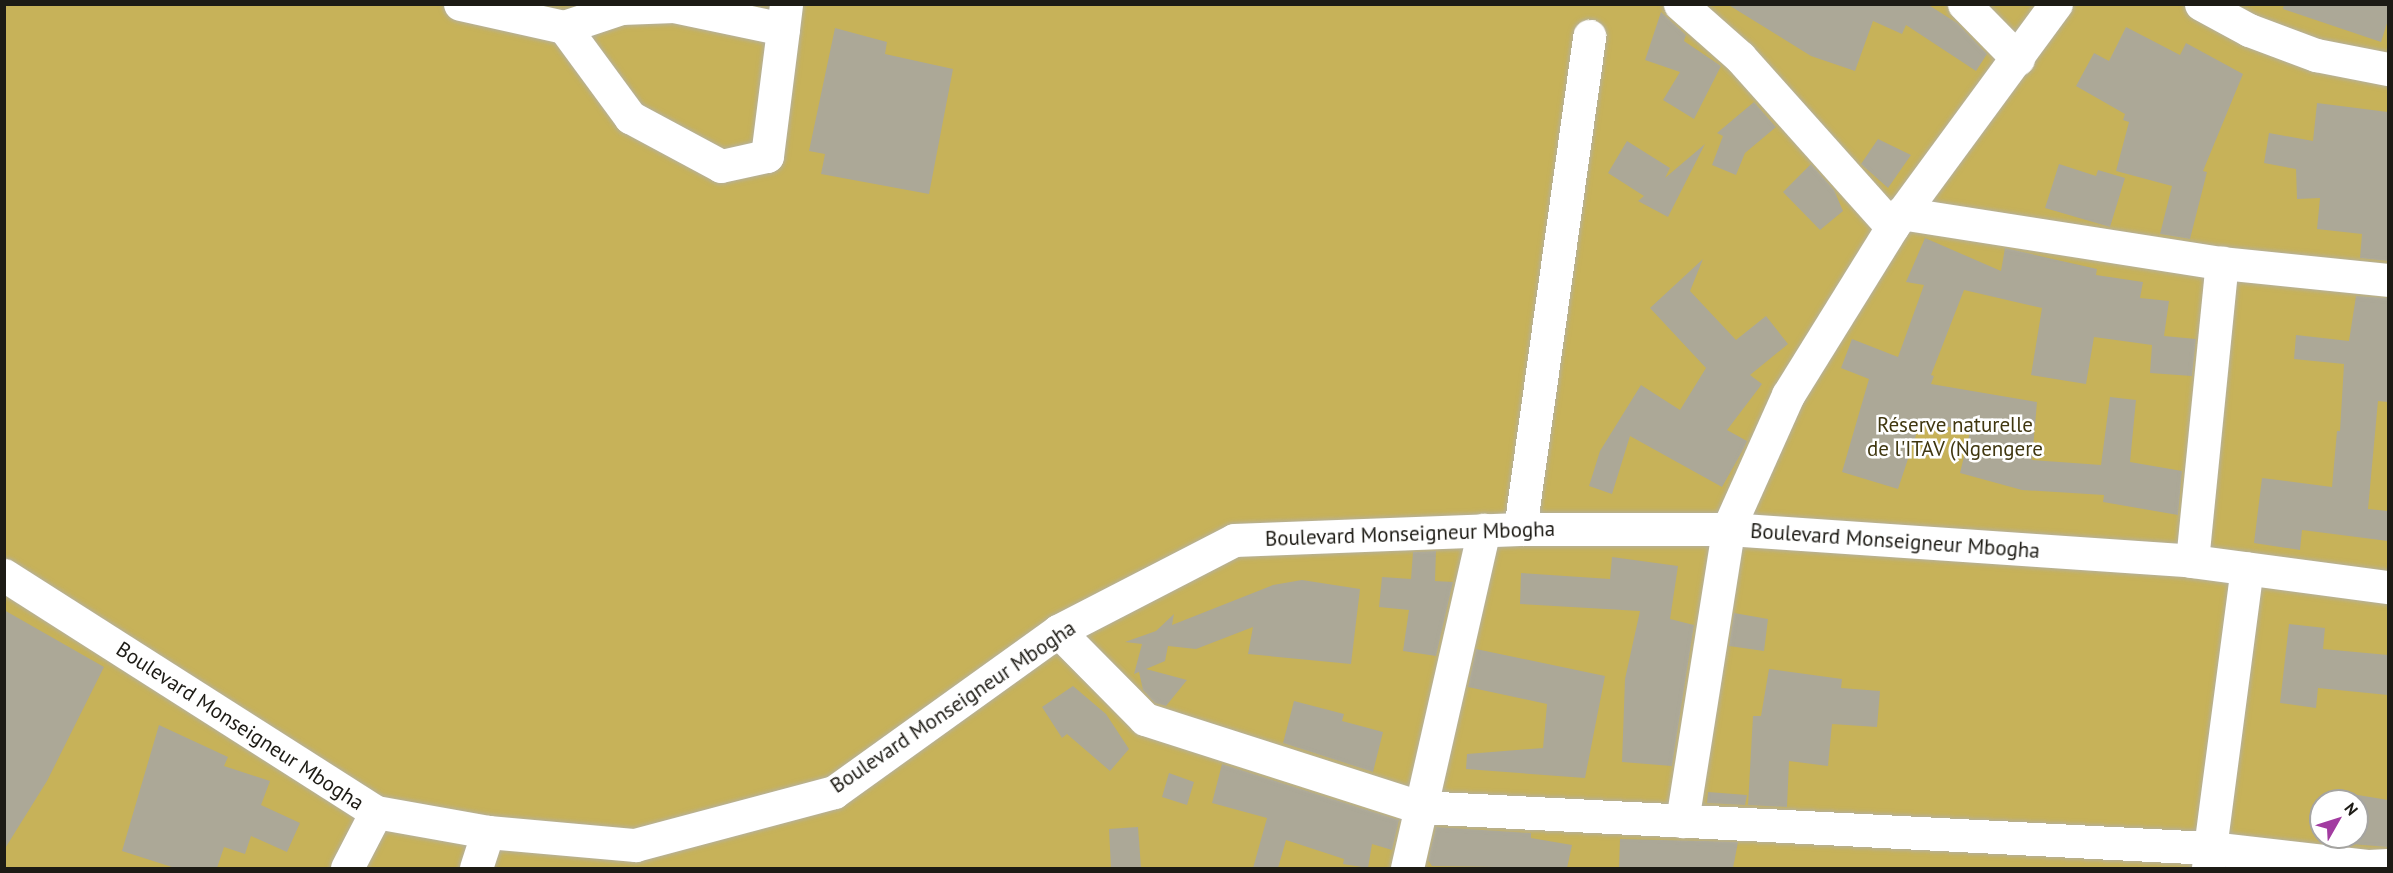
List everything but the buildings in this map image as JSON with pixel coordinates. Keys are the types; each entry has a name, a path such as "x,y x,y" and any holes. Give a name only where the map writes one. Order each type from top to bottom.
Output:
{"street":[{"path":"460,4 564,27 621,8 674,6 784,17 767,156 721,166 630,117 564,27"},
{"path":"1680,4 1740,57 1897,220 2222,263 2388,280"},
{"path":"1964,4 2018,59"},
{"path":"1682,821 1728,529 1788,395 1897,220 2018,59 2056,4"},
{"path":"2201,4 2249,30 2316,55 2388,69"},
{"path":"1520,528 1589,36"},
{"path":"2192,561 2222,263"},
{"name":"Boulevard Monseigneur Mbogha","path":"4,575 376,812 488,832 635,845 834,792 1058,631 1234,540 1520,528 1728,529 2192,561 2388,587"},
{"path":"1407,868 1419,807 1484,530"},
{"path":"2209,858 2247,568"},
{"path":"1058,631 1144,719 1419,807 1682,821 2209,858 2388,865"},
{"path":"347,868 376,812"},
{"path":"476,868 488,832"}],"green space":[{"name":"Réserve naturelle de l'ITAV (Ngengere","path":"5,5 2388,5 2388,868 5,868"}]}
